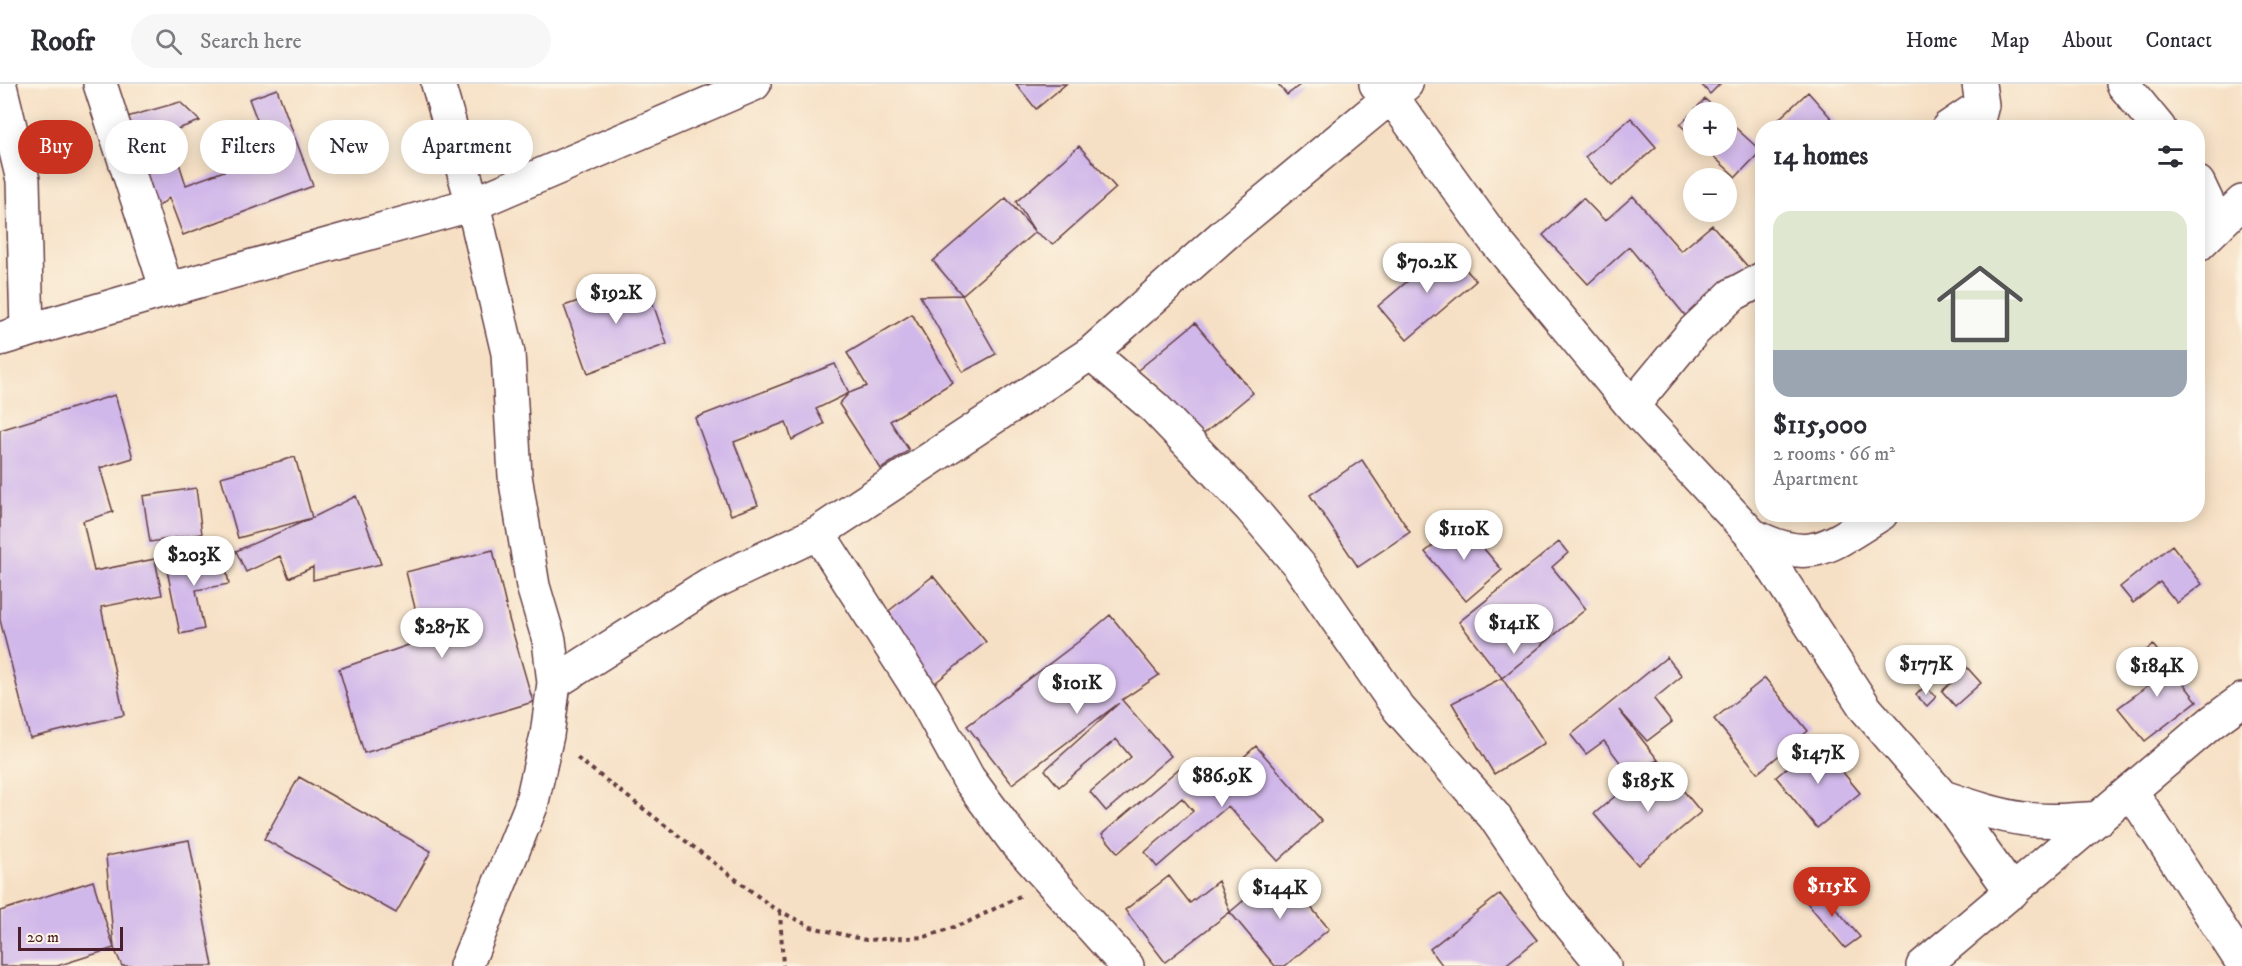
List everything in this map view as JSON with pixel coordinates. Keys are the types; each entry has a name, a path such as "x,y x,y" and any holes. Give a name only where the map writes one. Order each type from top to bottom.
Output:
{"street":[{"path":"100,84 167,290"},
{"path":"438,84 473,204 508,353 515,476 533,586 549,640 554,683 548,735 531,806 466,966"},
{"path":"0,86 23,180 14,335 473,204 754,84"},
{"path":"2123,84 2152,120"},
{"path":"554,683 710,584 818,533 945,452 1092,353 1391,88 1494,239 1632,406 1752,535 1866,709 1943,797 2012,892"},
{"path":"1957,120 1982,99"},
{"path":"2208,235 2242,202"},
{"path":"2205,219 2208,235"},
{"path":"1632,406 1694,330 1732,295 1755,283"},
{"path":"1092,353 1155,408 1250,507 1299,565 1399,709 1494,816 1554,905 1604,966"},
{"path":"1752,535 1769,544 1810,551 1831,544 1868,522"},
{"path":"818,533 926,701 968,778 1014,840 1127,966"},
{"path":"1923,966 2212,722 2242,700"},
{"path":"2131,791 2242,962"},
{"path":"1943,797 1990,812 2025,819 2060,821 2099,818"}],"path":[{"path":"548,735 780,911 811,927 866,940 926,937 977,918 1013,900 1048,878"},
{"path":"780,911 783,966"}],"building":[{"path":"1016,84 1066,84 1036,109"},
{"path":"1278,84 1301,84 1287,95"},
{"path":"1701,84 1720,84 1710,94"},
{"path":"277,89 289,120 257,120 249,99"},
{"path":"1808,92 1833,120 1778,120"},
{"path":"180,102 200,121 188,125 188,120 128,120 127,117"},
{"path":"1631,118 1656,147 1612,186 1585,157"},
{"path":"1737,129 1755,146 1755,157 1737,176 1737,168 1726,168 1713,156 1737,156"},
{"path":"296,140 313,186 183,235 169,198 153,211 143,174 182,174 186,185 216,174 296,174"},
{"path":"1079,146 1116,188 1053,244 1035,232 1016,202"},
{"path":"1633,196 1681,251 1712,225 1748,267 1688,319 1629,247 1588,284 1543,235 1583,198 1605,221"},
{"path":"1006,198 1035,232 962,295 933,261"},
{"path":"1447,248 1476,281 1407,340 1378,306"},
{"path":"644,278 667,344 588,373 564,306"},
{"path":"962,295 996,354 963,372 920,296"},
{"path":"912,314 953,382 890,421 909,450 881,469 839,404 849,393 867,386 847,353"},
{"path":"1195,323 1253,393 1195,441 1138,370"},
{"path":"835,364 849,393 816,409 824,424 792,440 786,422 734,442 758,505 731,515 695,418"},
{"path":"115,395 133,458 100,468 113,512 83,521 94,571 155,559 162,595 101,607 124,715 30,738 0,620 0,430"},
{"path":"295,457 312,518 238,538 221,477"},
{"path":"1362,460 1410,532 1358,567 1310,495"},
{"path":"196,488 202,534 150,542 143,496"},
{"path":"356,496 381,564 313,580 313,567 289,578 280,556 246,572 236,551"},
{"path":"1461,522 1502,570 1466,601 1425,552"},
{"path":"1559,542 1568,553 1552,567 1586,609 1502,678 1459,622"},
{"path":"2172,545 2202,584 2177,603 2160,582 2133,603 2120,587"},
{"path":"493,550 509,619 533,702 364,753 339,669 423,640 406,572"},
{"path":"223,553 229,584 196,590 204,629 180,634 166,565"},
{"path":"933,576 986,642 930,687 876,621"},
{"path":"1110,615 1159,675 1122,700 1171,756 1106,811 1090,792 1131,757 1116,739 1059,787 1045,770 1119,703 1012,784 967,726"},
{"path":"2153,645 2197,701 2145,741 2118,708 2158,678 2140,655"},
{"path":"1954,653 1981,683 1955,706 1942,691 1953,681 1939,666"},
{"path":"1667,657 1682,676 1654,699 1672,722 1647,741 1619,710 1658,760 1628,773 1604,741 1586,754 1571,735"},
{"path":"1502,678 1545,743 1494,774 1452,703"},
{"path":"1765,678 1808,731 1758,773 1714,719"},
{"path":"1925,686 1936,697 1927,706 1916,695"},
{"path":"1818,742 1860,793 1817,828 1776,777"},
{"path":"1256,746 1322,821 1278,861 1228,806 1157,867 1145,852 1193,811 1182,798 1118,853 1102,834 1189,760 1211,786"},
{"path":"1658,760 1701,812 1638,865 1594,814"},
{"path":"299,777 431,851 396,913 264,839"},
{"path":"189,840 213,966 122,966 114,948 106,856"},
{"path":"1280,870 1329,929 1285,966 1275,966 1230,912"},
{"path":"1169,876 1190,903 1218,881 1230,912 1165,962 1125,910"},
{"path":"93,881 114,948 57,966 0,966 0,911"},
{"path":"1818,887 1860,937 1845,948 1803,898"},
{"path":"1500,894 1537,940 1504,966 1443,966 1430,949"}]}
